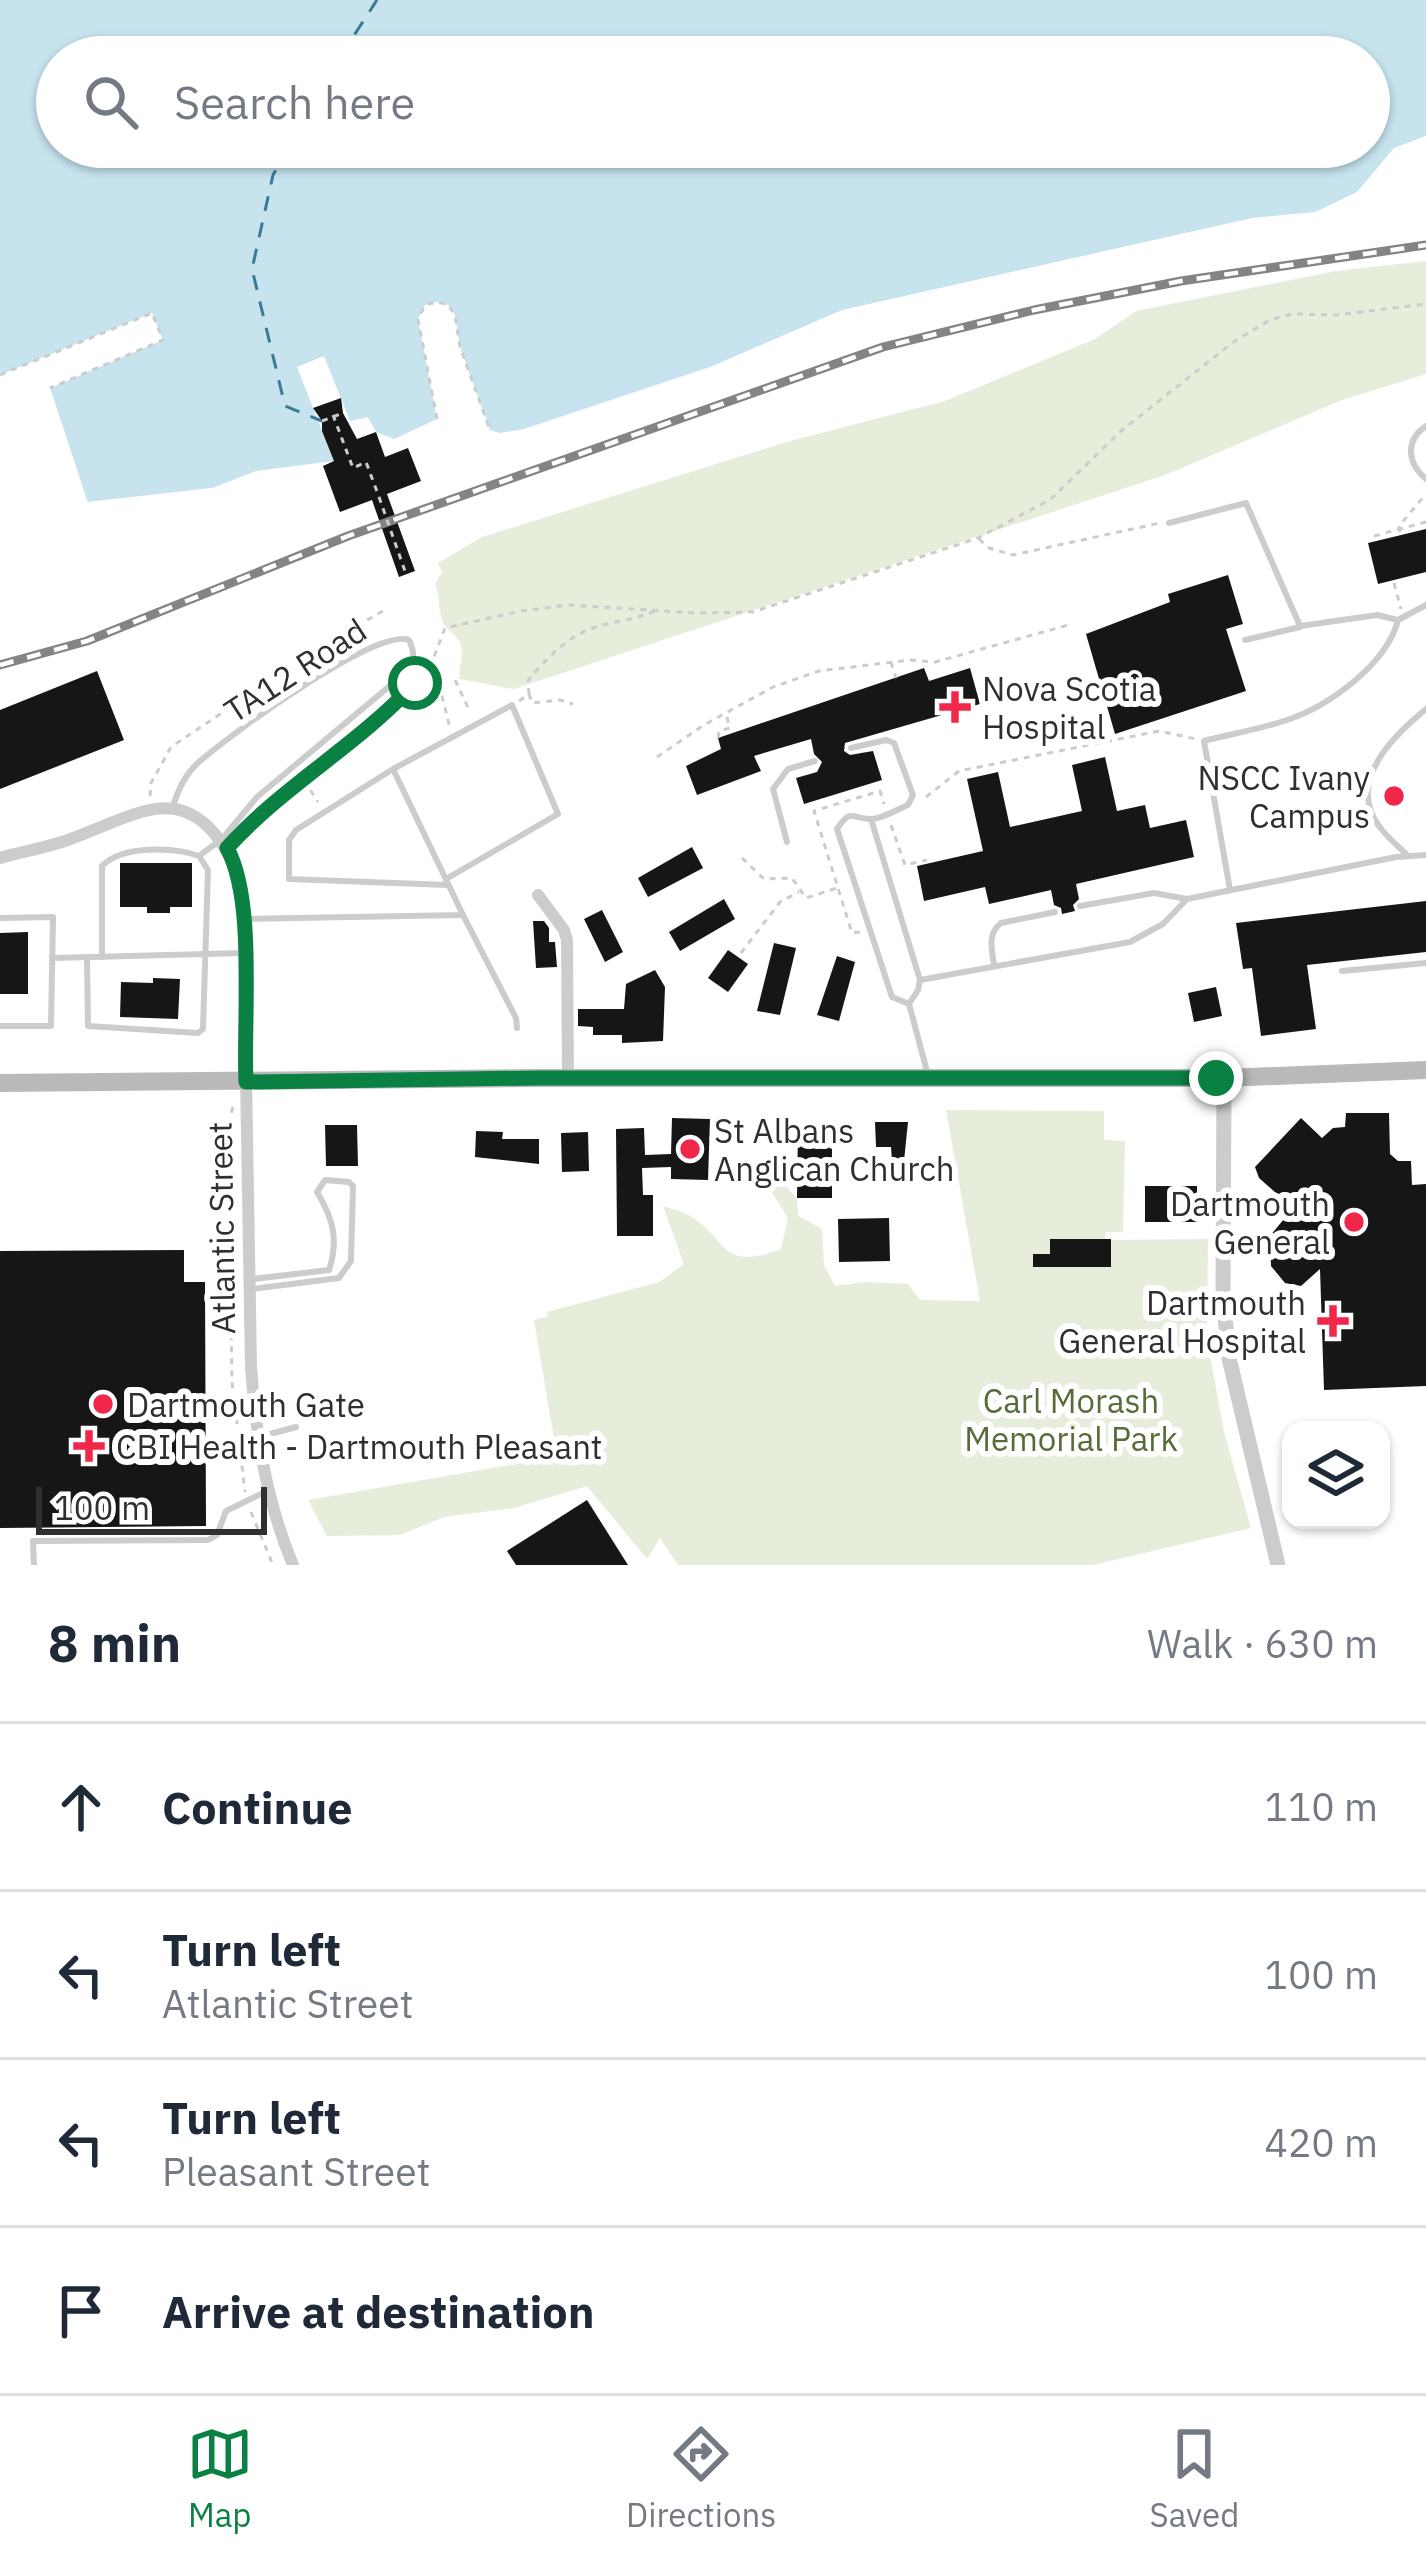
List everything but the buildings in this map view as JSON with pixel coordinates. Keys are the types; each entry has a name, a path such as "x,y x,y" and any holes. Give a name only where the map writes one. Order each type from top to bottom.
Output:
{"main road":[{"path":"0,1083 1224,1078 1426,1070"}],"street":[{"path":"0,858 62,842 148,810 172,809 200,820 222,839"},
{"name":"Atlantic Street","path":"222,839 238,869 243,919 256,1437 293,1565"},
{"path":"538,895 567,940 568,1078"},
{"path":"1224,1078 1227,1344 1278,1565"}],"lane":[{"path":"1426,426 1414,437 1410,450 1418,472 1426,479"},
{"path":"1168,523 1246,503 1300,626"},
{"path":"1245,640 1300,626 1378,615 1401,618 1426,604"},
{"path":"1230,890 1204,741 1307,711 1370,666 1394,637 1401,618"},
{"name":"TA12 Road","path":"172,809 179,786 198,763 274,708 332,667 384,640 397,636 409,640 413,663 404,674 257,797 222,839"},
{"path":"512,706 558,814 447,882 289,879 289,840 296,830 393,769 512,706"},
{"path":"1407,855 1372,815 1368,787 1378,760 1426,709"},
{"path":"851,748 893,743 911,801 871,820 854,814 845,817 837,830 892,997 908,1004"},
{"path":"787,842 772,789 788,769 815,761"},
{"path":"393,769 517,1018 517,1028"},
{"path":"871,820 920,980 908,1004"},
{"path":"199,856 222,839"},
{"path":"88,957 88,1026 198,1033 203,1028 208,870 199,856 181,849 107,860 102,866 103,957"},
{"path":"1081,906 1154,893 1186,899 1426,855"},
{"path":"920,980 1130,942 1163,924 1186,899"},
{"path":"994,965 994,928 1055,912"},
{"path":"243,919 463,915"},
{"path":"0,918 53,917 51,1026 0,1026"},
{"path":"53,958 243,953"},
{"path":"1342,971 1426,963"},
{"path":"908,1004 930,1080"},
{"path":"325,1180 350,1182 351,1261 339,1278 249,1284 329,1270 332,1216 317,1192 325,1180"},
{"path":"256,1437 296,1427"},
{"path":"34,1565 34,1541 208,1540 217,1535 226,1511 268,1491"}],"path":[{"path":"437,419 418,319 425,305 437,302 448,305 455,315 467,368 490,430"},
{"path":"258,815 426,678 445,628 521,610 569,605 753,612 978,538 1051,500 1137,418 1236,340 1270,320 1292,314 1336,315 1426,304"},
{"path":"0,375 152,313 163,340 50,388"},
{"path":"467,368 477,365"},
{"path":"322,422 343,412"},
{"path":"333,415 352,467 366,462 406,574"},
{"path":"1400,531 1426,494"},
{"path":"1374,536 1426,522"},
{"path":"978,538 989,548 1013,555 1168,523"},
{"path":"1394,583 1401,618"},
{"path":"148,810 151,783 171,747 386,608"},
{"path":"573,704 560,700 532,703 528,682 544,661 593,627 632,621 657,610"},
{"path":"657,757 773,688 819,670 935,662 1072,624"},
{"path":"891,662 896,678"},
{"path":"455,680 475,725"},
{"path":"439,684 452,737"},
{"path":"512,706 529,694"},
{"path":"718,738 718,731 730,728 726,714"},
{"path":"911,801 934,794 959,771 1159,731 1204,741"},
{"path":"303,778 324,812"},
{"path":"866,942 862,931 852,933 814,811 880,791 905,865 927,860"},
{"path":"742,858 757,876 792,878 806,898 838,888"},
{"path":"741,952 780,902 801,892"}],"green space":[{"path":"1426,261 1426,374 1342,400 1165,475 514,689 459,679 462,648 442,619 435,584 442,572 438,563 482,537 790,441 945,401 1095,339 1136,311 1336,271"},
{"name":"Carl Morash Memorial Park","path":"946,1110 1104,1111 1104,1140 1125,1141 1123,1232 1106,1232 1105,1240 1208,1239 1207,1338 1224,1432 1251,1528 1093,1565 678,1565 660,1538 647,1559 587,1486 514,1508 444,1517 400,1535 327,1536 308,1500 557,1457 534,1320 548,1316 547,1312 659,1282 684,1264 663,1206 690,1216 735,1255 761,1255 781,1249 788,1218 767,1185 776,1174 797,1199 798,1216 822,1229 824,1265 835,1286 908,1284 920,1300 980,1301"}],"water":[{"path":"0,0 1426,0 1426,136 1390,153 1390,36 36,36 36,168 1377,168 1357,192 1315,212 1252,218 842,310 710,367 500,433 490,430 460,347 455,315 448,305 425,305 418,319 437,419 394,439 376,432 368,417 350,421 324,356 297,367 334,461 256,471 212,488 88,503 50,388 162,339 152,313 0,375"}],"pier":[{"path":"152,313 163,340 50,388 87,502 212,488 215,493 85,508 44,386 155,337 149,321 1,381 0,375"}],"ferry route":[{"path":"354,36 377,0"},
{"path":"277,168 252,269 285,406 322,421"}],"railway":[{"path":"0,665 87,641 348,536 883,347 1181,281 1426,245"}],"place":[{"name":"Nova Scotia Hospital","path":"955,707"},
{"name":"NSCC Ivany Campus","path":"1394,796"},
{"name":"St Albans Anglican Church","path":"690,1149"},
{"name":"Dartmouth General","path":"1354,1222"},
{"name":"Dartmouth General Hospital","path":"1333,1321"},
{"name":"Dartmouth Gate","path":"103,1404"},
{"name":"CBI Health - Dartmouth Pleasant","path":"89,1446"}],"route":[{"path":"415,683 346,746 271,802 227,848 238,869 243,901 246,1082 1216,1078"}]}
